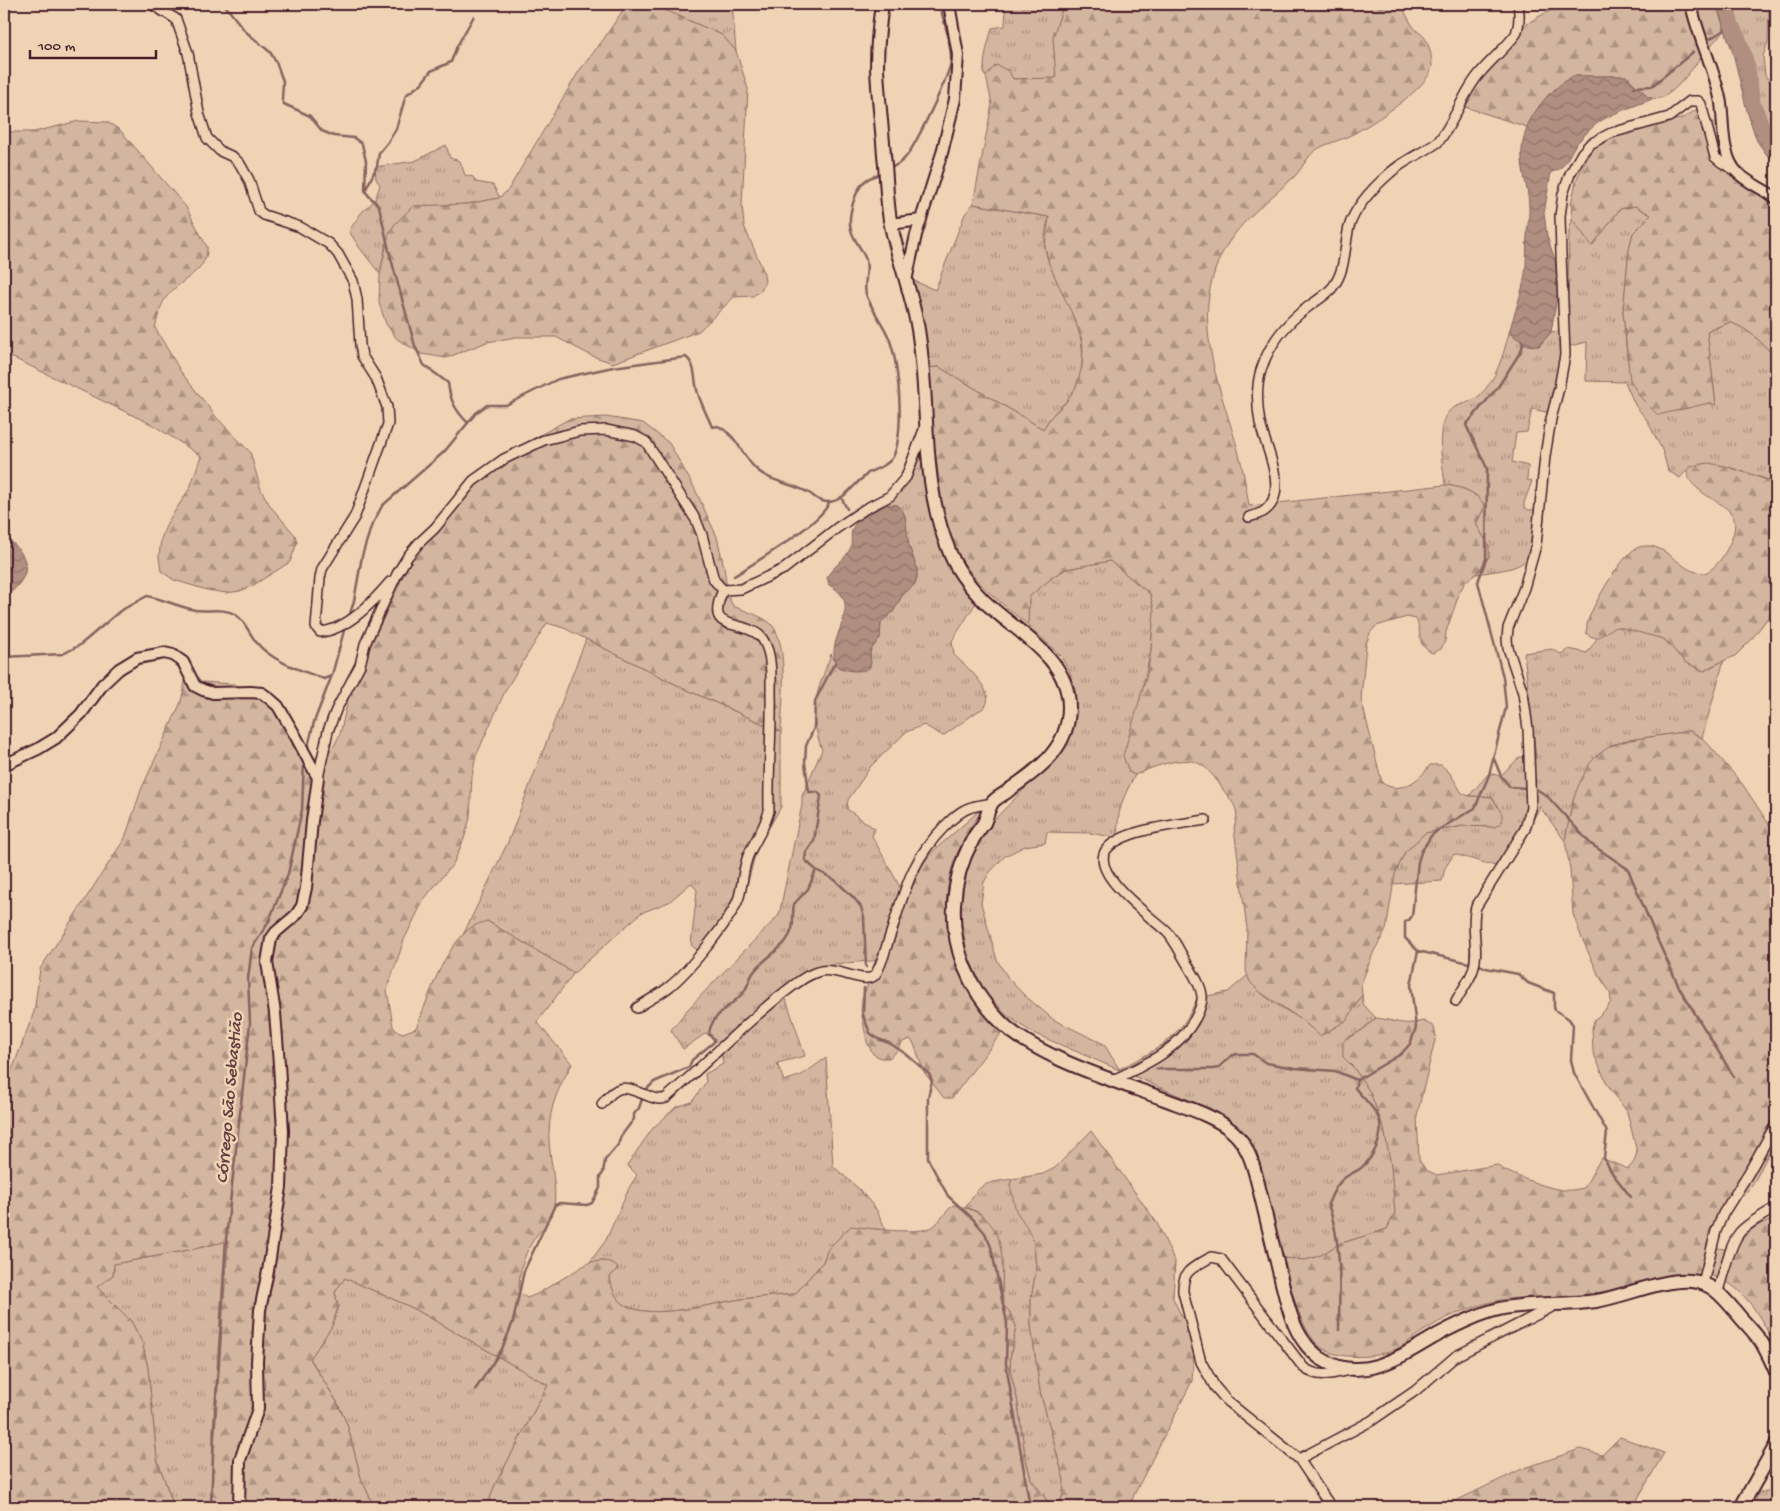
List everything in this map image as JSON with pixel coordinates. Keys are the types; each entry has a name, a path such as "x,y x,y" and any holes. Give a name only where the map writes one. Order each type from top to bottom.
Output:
{"main road":[{"path":"882,4 878,34 877,67 890,224 917,324 923,367 926,424 938,516 948,549 958,568 985,602 1044,653 1056,666 1068,692 1068,720 1061,744 1040,768 992,804 986,820 975,835 964,856 957,879 953,902 953,922 957,944 965,968 988,1008 1014,1034 1049,1053 1205,1116 1228,1127 1236,1134 1244,1145 1254,1166 1286,1299 1295,1326 1305,1344 1327,1362 1352,1370 1369,1369 1388,1362 1476,1316 1494,1310 1596,1301 1666,1283 1689,1280 1703,1283 1718,1291 1760,1340 1776,1372"},
{"path":"1741,1507 1776,1445"}],"street":[{"path":"151,4 176,19 188,52 207,138 220,151 233,157 240,164 249,180 259,211 264,215 300,228 329,244 338,254 353,281 357,299 362,356 376,378 388,417 386,433 354,516 322,570 316,627 320,632 342,624 367,608 397,574 418,543 434,528 472,481 486,470 504,459 544,440 580,431 606,430 635,436 650,447 696,520 714,580 723,590"},
{"path":"906,282 916,235 942,153 955,99 958,55 949,4"},
{"path":"1249,517 1263,512 1269,506 1274,496 1276,482 1273,465 1260,424 1258,408 1258,389 1261,371 1269,350 1293,318 1323,296 1337,280 1344,264 1349,227 1355,214 1366,199 1390,172 1438,142 1444,135 1466,93 1477,77 1516,34 1520,17 1518,4"},
{"path":"1691,4 1698,34 1721,102 1724,139 1735,170"},
{"path":"1456,1001 1474,969 1474,919 1476,907 1525,829 1531,808 1528,729 1523,693 1508,648 1507,639 1508,628 1524,588 1536,545 1546,447 1564,354 1560,216 1563,194 1570,174 1582,153 1590,144 1611,132 1669,117 1685,104 1695,100 1701,104 1715,157 1776,198"},
{"path":"890,224 921,220"},
{"path":"723,590 741,589 784,569 837,528 865,509 890,496 906,477 926,424"},
{"path":"239,1507 240,1460 258,1409 257,1362 260,1310 281,1187 283,1131 279,1064 275,1013 267,962 271,939 276,932 296,916 302,906 306,888 318,778 328,731 336,710 360,666 366,644 397,574"},
{"path":"637,1008 675,981 731,914 739,897 749,854 766,823 769,811 772,720 769,654 765,642 754,632 730,625 722,620 718,612 718,603 723,590"},
{"path":"4,765 56,738 81,714 103,684 119,669 137,658 164,652 183,662 195,686 203,690 213,693 262,693 270,699 278,706 318,778"},
{"path":"602,1104 610,1093 620,1088 630,1089 658,1099 666,1098 760,1012 795,985 816,972 827,969 864,979 872,978 876,974 883,958 906,884 924,849 959,813 970,808 992,804"},
{"path":"1113,1080 1156,1059 1183,1036 1197,1014 1202,997 1193,972 1170,936 1118,888 1105,865 1104,853 1112,844 1131,834 1206,820"},
{"path":"1703,1283 1716,1231 1723,1214 1776,1124"},
{"path":"1718,1291 1732,1246 1740,1232 1776,1207"},
{"path":"1331,1507 1299,1460 1228,1402 1208,1376 1201,1362 1183,1292 1182,1283 1187,1272 1211,1257 1221,1259 1303,1367 1310,1373 1323,1376 1352,1370"},
{"path":"1299,1460 1371,1421 1415,1391 1456,1356 1556,1305"}],"green space":[{"path":"627,4 651,4 722,35 736,51 748,89 742,204 744,226 763,270 765,281 761,290 753,296 734,297 699,331 613,363 592,356 556,337 516,337 487,342 446,358 422,354 397,339 386,324 379,303 380,274 389,233 395,224 413,206 467,204 499,198 508,190 579,71"},
{"path":"651,4 732,4 736,51 722,35"},
{"path":"1006,4 1064,4 1053,37 1057,79 1013,79 996,65 986,76 984,75 987,45 992,28 1005,26"},
{"path":"1064,4 1400,4 1415,29 1426,39 1430,50 1432,66 1429,75 1411,95 1360,130 1316,150 1295,176 1238,229 1221,255 1209,293 1207,315 1213,361 1240,457 1249,506 1445,485 1473,493 1485,506 1476,524 1489,546 1489,557 1476,574 1466,581 1460,591 1441,649 1432,653 1423,646 1416,619 1407,617 1376,626 1370,633 1366,644 1361,699 1382,783 1396,788 1402,787 1415,781 1430,765 1441,765 1449,772 1462,793 1469,796 1492,797 1502,814 1502,822 1495,827 1463,826 1425,833 1405,852 1395,874 1386,930 1374,951 1361,984 1362,995 1347,1020 1320,1036 1302,1020 1260,992 1250,982 1246,971 1247,929 1234,828 1237,816 1234,804 1219,783 1206,768 1191,761 1166,763 1135,775 1129,772 1123,756 1147,675 1154,610 1150,594 1110,561 1066,569 1054,576 1029,597 1028,625 987,590 966,567 950,537 944,518 924,368 939,367 1043,429 1076,387 1082,367 1082,340 1049,264 1045,247 1049,217 973,204 992,104 986,76 996,65 1009,71 1013,79 1056,78 1053,37"},
{"path":"1571,4 1716,4 1725,31 1709,47 1679,85 1661,98 1648,97 1626,76 1573,76 1548,95 1527,127 1465,107 1472,88 1484,66 1505,42 1530,22 1557,8"},
{"path":"1728,4 1769,4 1768,42 1763,56 1765,75 1776,92 1776,144 1767,135 1756,110 1740,36"},
{"path":"1698,109 1723,130 1724,145 1720,166 1770,203 1776,200 1776,358 1750,333 1738,325 1730,322 1707,331 1716,405 1709,403 1658,415 1642,399 1630,381 1623,312 1629,249 1633,233 1651,215 1635,206 1620,209 1592,246 1572,219 1571,203 1577,178 1589,154 1604,137 1657,123 1681,119"},
{"path":"79,121 107,122 120,130 186,207 207,247 206,255 199,268 173,290 163,302 155,328 181,372 217,418 250,452 261,490 271,507 295,535 297,543 290,562 252,586 240,591 226,593 207,590 174,580 161,571 159,557 161,539 167,523 190,488 201,456 153,425 7,355 4,356 4,132 34,132"},
{"path":"446,145 450,158 460,161 465,175 473,177 476,182 493,185 500,198 467,204 412,207 395,224 386,243 380,274 349,231 361,213 375,200 380,185 376,179 375,167 415,161"},
{"path":"973,204 1049,217 1045,236 1046,253 1050,266 1076,321 1082,346 1082,360 1081,373 1074,391 1043,429 939,367 924,368 906,307 910,302 910,279 935,290 965,214"},
{"path":"1635,206 1651,215 1633,233 1629,249 1623,312 1627,355 1709,403 1716,404 1707,332 1730,322 1755,337 1776,358 1776,483 1758,476 1709,464 1691,467 1680,478 1668,471 1663,452 1647,420 1635,405 1625,382 1586,381 1587,342 1567,347 1556,414 1532,409 1527,432 1516,433 1512,462 1528,466 1527,480 1532,481 1524,507 1529,510 1544,509 1543,528 1538,545 1528,559 1521,564 1507,569 1476,574 1483,567 1489,546 1476,524 1485,506 1473,493 1445,485 1441,433 1445,417 1452,409 1471,401 1486,389 1499,366 1509,333 1528,345 1539,346 1551,332 1567,330 1569,231 1572,219 1592,246 1620,209"},
{"path":"606,417 643,423 669,443 694,487 717,537 728,596 733,606 765,619 772,625 777,634 783,661 781,732 683,688 564,628 547,623 506,689 476,756 472,776 470,818 464,839 453,864 424,899 404,940 387,990 395,1030 403,1033 416,1028 437,975 451,950 469,929 487,921 574,973 537,1022 572,1064 556,1097 551,1114 549,1143 555,1197 554,1207 549,1221 539,1232 526,1253 521,1269 519,1293 527,1298 590,1262 603,1261 610,1262 618,1268 610,1277 617,1297 623,1304 638,1310 651,1312 682,1310 741,1299 795,1294 823,1262 828,1249 851,1226 906,1231 927,1229 934,1226 953,1205 971,1210 985,1218 994,1228 999,1241 1002,1255 1002,1304 1009,1311 1016,1326 1010,1358 1011,1375 1017,1398 1025,1455 1031,1479 1049,1503 1056,1506 1060,1503 1063,1495 1064,1480 1040,1391 1031,1325 1031,1299 1036,1270 1034,1242 1016,1211 1010,1185 1012,1179 1043,1174 1055,1168 1091,1131 1157,1223 1175,1262 1173,1298 1181,1315 1195,1332 1192,1381 1134,1495 1130,1507 487,1507 494,1487 548,1385 413,1308 345,1278 335,1292 338,1307 332,1326 310,1359 337,1402 347,1424 361,1478 374,1507 210,1507 228,1241 114,1264 113,1275 97,1287 131,1321 142,1342 148,1368 157,1459 174,1507 4,1507 4,1091 34,1012 40,969 125,838 141,790 181,702 188,668 202,682 234,684 261,696 275,710 285,726 297,753 307,759 323,757 333,748 340,734 350,691 415,550 488,464 569,419"},
{"path":"923,449 936,523 979,598 952,641 954,655 981,683 988,699 985,706 943,736 924,725 906,732 871,766 848,800 847,809 875,829 872,836 906,898 883,960 833,964 784,993 805,1056 777,1063 784,1081 802,1075 826,1058 833,1166 859,1189 876,1209 886,1230 851,1227 828,1249 823,1262 795,1294 741,1299 682,1310 651,1312 637,1310 622,1303 615,1293 610,1277 618,1268 603,1261 590,1262 606,1240 630,1186 637,1175 627,1165 653,1128 676,1107 692,1102 706,1082 705,1074 723,1064 720,1045 706,1033 683,1049 671,1030 687,1010 779,915 802,805 802,796 822,750 815,723 816,701 831,654 838,667 862,670 870,667 870,651 880,638 881,622 893,612 902,596 917,580 916,567 908,541 903,512 898,505 887,505 892,495 910,476"},
{"path":"1708,463 1725,466 1776,483 1776,607 1751,640 1735,656 1704,671 1685,662 1664,639 1618,627 1597,638 1589,636 1586,633 1588,621 1597,601 1618,567 1639,547 1650,546 1657,548 1691,570 1703,573 1716,565 1727,550 1735,525 1731,513 1696,487 1690,480 1687,472 1690,467"},
{"path":"1110,561 1150,594 1154,610 1151,650 1140,700 1129,772 1135,775 1119,812 1118,838 1090,833 1047,832 1045,843 1025,846 1005,856 990,872 984,882 981,903 997,960 1008,978 1024,995 1054,1020 1104,1044 1119,1069 1145,1056 1166,1042 1183,1024 1197,998 1228,992 1248,975 1257,989 1264,995 1302,1020 1320,1036 1347,1020 1362,995 1363,1004 1376,1018 1358,1033 1346,1038 1343,1057 1354,1068 1370,1092 1384,1129 1391,1165 1395,1213 1387,1229 1339,1244 1313,1258 1305,1260 1283,1258 1261,1177 1237,1128 1217,1112 1033,1033 1006,1015 984,991 968,956 961,921 962,884 970,855 985,829 1039,774 1075,708 1075,689 1069,670 1060,655 1028,625 1029,597 1054,576 1066,569"},
{"path":"1613,627 1626,628 1664,639 1685,662 1704,671 1724,660 1702,738 1690,731 1630,740 1612,745 1573,800 1565,841 1540,807 1506,869 1454,854 1445,868 1442,881 1392,884 1405,852 1425,833 1463,826 1495,827 1492,797 1469,796 1489,773 1500,776 1520,757 1536,758 1524,653 1552,649 1561,654 1569,649 1587,653 1598,637"},
{"path":"586,639 683,688 781,732 781,807 757,848 744,897 701,953 691,945 697,890 691,883 669,902 641,913 574,973 487,921 463,935 508,842"},
{"path":"1690,731 1702,738 1710,746 1743,785 1776,835 1776,1139 1752,1186 1729,1209 1718,1230 1716,1247 1723,1249 1734,1246 1757,1226 1776,1219 1776,1336 1770,1336 1753,1308 1731,1284 1711,1276 1688,1274 1582,1297 1517,1298 1491,1302 1449,1317 1398,1348 1379,1355 1351,1356 1334,1354 1327,1351 1310,1335 1303,1323 1293,1296 1283,1258 1305,1260 1313,1258 1339,1244 1387,1229 1395,1213 1391,1165 1384,1129 1370,1092 1354,1068 1343,1057 1344,1041 1362,1030 1376,1018 1404,1023 1423,1021 1434,1027 1436,1036 1417,1115 1419,1160 1426,1170 1437,1175 1497,1165 1529,1180 1558,1189 1569,1190 1584,1188 1601,1158 1628,1169 1634,1162 1637,1152 1627,1112 1607,1084 1593,1052 1592,1028 1594,1021 1611,1002 1610,992 1599,976 1573,914 1570,869 1565,841 1573,800 1579,784 1590,763 1599,754 1612,745 1630,740"},
{"path":"979,811 981,814 969,830 957,853 951,870 946,907 948,925 956,961 963,979 981,1005 1005,1028 952,1098 944,1098 924,1072 914,1044 910,1039 903,1042 889,1058 881,1058 873,1054 867,1042 861,1011 862,999 922,866 931,853"},
{"path":"1012,1179 1010,1185 1034,1242 1036,1270 1031,1299 1031,1325 1040,1391 1064,1480 1063,1495 1060,1503 1056,1506 1049,1503 1031,1479 1025,1455 1017,1398 1011,1375 1010,1358 1016,1326 1009,1311 1002,1304 1002,1267 980,1213 966,1207 975,1193 984,1185"},
{"path":"228,1240 210,1507 174,1507 157,1459 148,1368 142,1342 131,1321 96,1287 113,1275 113,1264 194,1249"},
{"path":"345,1278 413,1308 548,1385 494,1487 487,1507 374,1507 361,1478 347,1424 337,1402 310,1358 332,1326 338,1307 335,1292"},
{"path":"1620,1437 1664,1453 1638,1498 1635,1507 1443,1507 1522,1469 1580,1449 1602,1455"},
{"path":"1757,1492 1776,1492 1776,1507 1755,1507"}],"water":[{"path":"1716,4 1728,4 1740,36 1756,109 1767,135 1776,144 1776,161 1767,155 1757,141 1747,111 1733,53"},
{"path":"1573,76 1626,76 1652,99 1615,114 1595,125 1578,142 1564,165 1551,172 1544,213 1547,236 1555,260 1558,291 1551,332 1539,346 1528,345 1509,333 1522,289 1526,264 1529,206 1522,160 1522,147 1529,123 1543,101 1552,91"},
{"path":"887,505 897,505 905,516 909,546 917,569 915,584 902,596 893,612 881,622 880,638 870,651 871,663 869,668 857,671 845,670 838,667 834,657 835,646 845,613 845,603 840,593 829,585 827,577 850,549 851,532 854,525 867,514"},
{"path":"4,535 16,546 26,564 23,578 4,605"}],"waterway":[{"path":"4,6 8,4"},
{"path":"224,4 245,31 270,52 283,81 282,100 284,104 310,116 322,131 334,136 354,138 362,144 366,161 365,190 379,206 390,255 415,346 424,365 448,383 454,405 468,423"},
{"path":"889,169 902,161 910,151 931,110 949,68 951,61 950,47 940,4"},
{"path":"1726,4 1748,67 1753,103 1767,137 1776,146"},
{"path":"1727,8 1747,4"},
{"path":"366,189 377,166 379,153 396,129 406,95 421,84 431,71 451,62 457,46 474,16"},
{"path":"1708,40 1726,29"},
{"path":"1634,87 1652,86 1693,52"},
{"path":"349,617 354,601 362,556 371,527 382,506 444,452 476,413 487,405 506,405 558,379 613,367 686,357 692,364 698,395 712,427 718,426 725,430 761,473 809,493 822,501 838,500 868,473 888,463 893,457 897,446 899,431 900,415 896,364 889,338 866,294 866,260 852,234 850,225 853,204 861,185 869,178 882,173"},
{"path":"1469,963 1418,951 1405,938 1405,922 1412,916 1418,862 1421,852 1431,836 1438,830 1475,808 1489,775 1506,707 1503,677 1478,582 1486,559 1487,468 1466,425 1498,387 1521,351 1523,344 1521,340"},
{"path":"841,497 847,509"},
{"path":"734,576 801,532 823,512 829,503"},
{"path":"4,657 63,654 80,645 120,611 147,596 195,610 221,610 236,615 257,643 270,655 288,665 324,679 331,676"},
{"name":"Córrego São Sebastião","path":"307,751 314,722 332,675 345,627"},
{"path":"836,662 815,701 814,728 806,746 805,763 809,792 818,792 821,796 814,841 806,853 805,860 816,870 835,880 861,907 864,917 866,967"},
{"path":"1494,759 1501,776 1510,787 1526,788"},
{"name":"Córrego São Sebastião","path":"211,1507 226,1239 250,1023 248,979 252,948 268,923 288,874 302,810 304,761"},
{"path":"1536,789 1546,795 1591,844 1628,869 1680,989 1734,1077"},
{"path":"646,1090 654,1082 689,1067 692,1060 714,1042 714,1039 709,1034 713,1021 743,993 757,968 786,941 793,926 794,904 808,889 816,870"},
{"path":"1339,1330 1338,1251 1333,1219 1328,1204 1335,1188 1347,1176 1366,1163 1378,1144 1381,1129 1380,1122 1370,1104 1355,1088 1357,1080 1401,1054 1410,1044 1416,1028 1411,985 1418,951"},
{"path":"1480,965 1486,968 1518,974 1528,983 1554,993 1555,1010 1569,1019 1573,1025 1571,1060 1574,1073 1607,1132 1604,1158 1612,1173 1631,1197"},
{"path":"864,988 863,1015 870,1033 906,1054 929,1074 932,1081 928,1097 928,1159 948,1196 985,1233 991,1247 1007,1323 1006,1364 1030,1507"},
{"path":"1156,1069 1213,1069 1218,1068 1231,1056 1253,1054 1266,1063 1295,1068 1335,1071 1357,1080"},
{"path":"475,1390 502,1349 513,1322 524,1271 555,1205 560,1203 587,1205 592,1203 600,1188 600,1177 603,1173 605,1160 618,1145 621,1136 634,1119 634,1114 639,1108 642,1099"}]}
